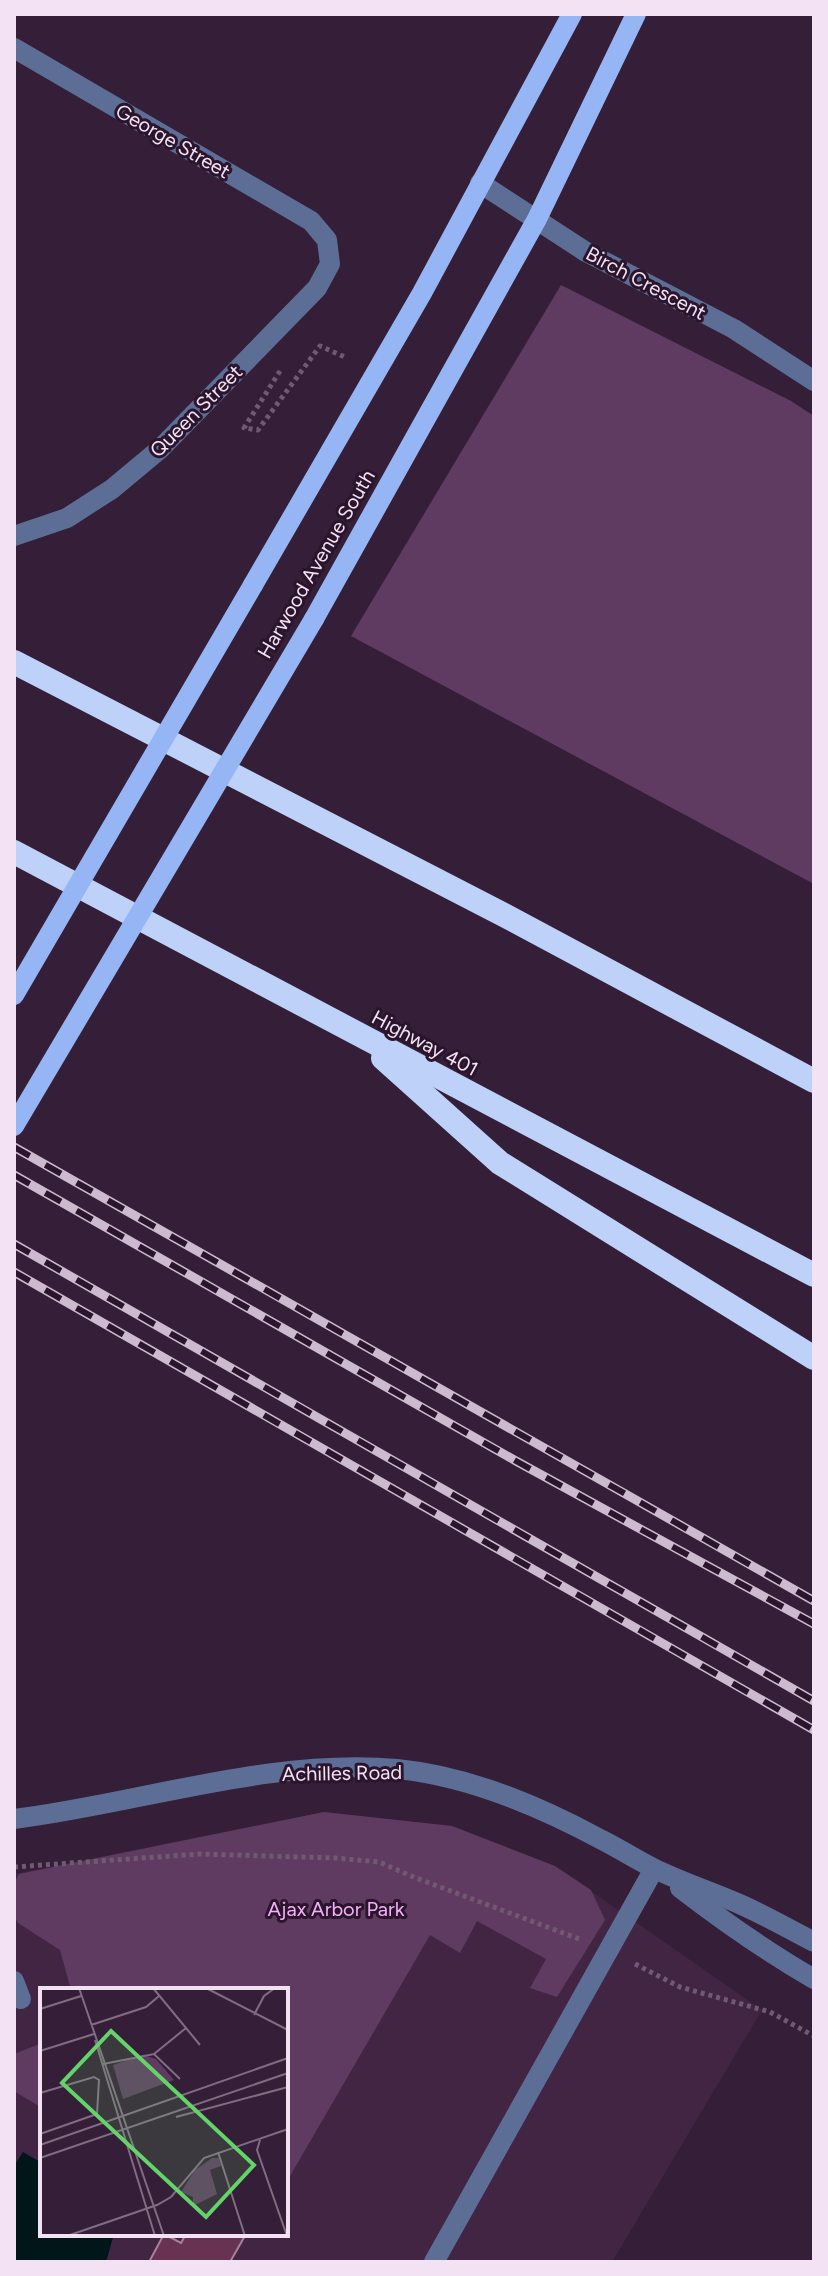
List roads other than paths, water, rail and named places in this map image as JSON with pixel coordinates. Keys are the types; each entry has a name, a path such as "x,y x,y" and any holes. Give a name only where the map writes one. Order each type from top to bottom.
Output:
{"highway":[{"path":"14,662 504,915 814,1081"},
{"name":"Highway 401","path":"14,852 814,1275"},
{"path":"354,1033 500,1163 814,1358"}],"main road":[{"path":"14,995 422,293 572,14"},
{"name":"Harwood Avenue South","path":"14,1126 314,619 537,219 636,14"}],"street":[{"name":"George Street","path":"14,48 311,221 327,240"},
{"name":"Birch Crescent","path":"480,183 586,252 734,329 814,381"},
{"name":"Queen Street","path":"14,536 67,518 112,489 160,449 317,288 330,264 327,240"},
{"name":"Achilles Road","path":"14,1819 285,1772 397,1769 444,1777 495,1791 544,1811 654,1869 746,1907 814,1942"},
{"name":"Achilles Road","path":"654,1869 734,1929 814,1979"},
{"path":"434,2262 654,1869"}],"railway":[{"path":"14,1147 814,1601"},
{"path":"14,1175 516,1461 814,1624"},
{"path":"14,1244 814,1701"},
{"path":"14,1272 814,1730"}],"park label":[{"name":"Ajax Arbor Park","path":"336,1909"}]}
